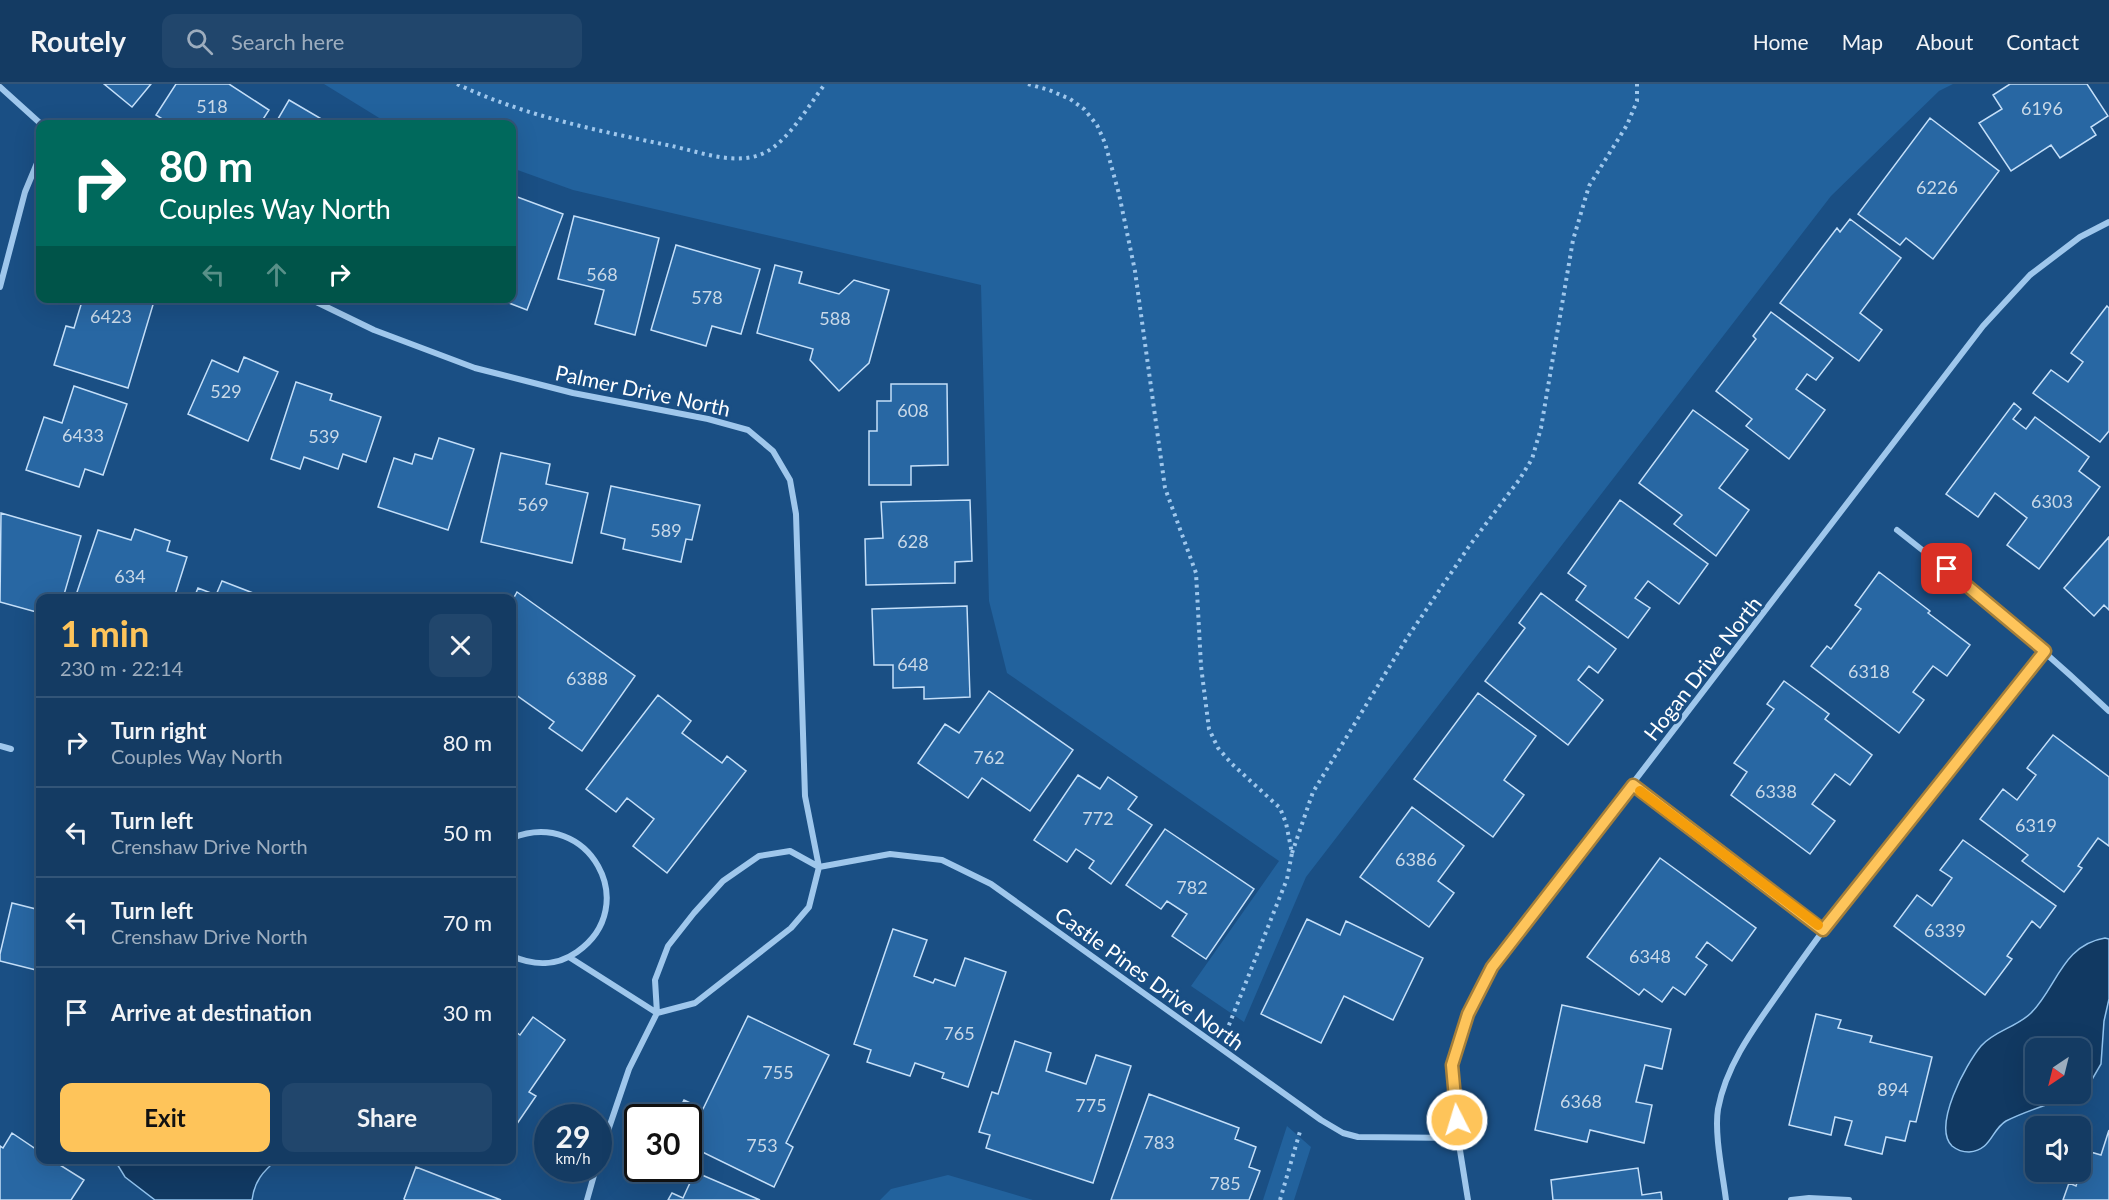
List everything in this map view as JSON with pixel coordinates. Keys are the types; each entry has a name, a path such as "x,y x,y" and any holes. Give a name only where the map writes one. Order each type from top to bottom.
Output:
{"street":[{"path":"0,87 37,120"},
{"path":"0,287 25,192 36,166"},
{"name":"Hogan Drive North","path":"1468,1200 1458,1138 1452,1065 1468,1014 1492,967 1983,326 2030,275 2080,237 2109,222"},
{"name":"Palmer Drive North","path":"318,303 374,330 475,368 573,393 708,419 748,430 773,451 790,480 796,514 805,796 819,867"},
{"path":"1897,530 1980,595 2045,651 2109,711"},
{"path":"1726,1200 1720,1156 1718,1111 1730,1070 1753,1030 1823,930 2045,651"},
{"path":"0,746 11,749"},
{"path":"1633,785 1823,930"},
{"path":"516,836 525,832 546,831 568,836 585,849 599,866 606,886 606,907 600,928 587,945 569,957 548,964 525,962 516,958"},
{"path":"569,957 657,1013 694,1003 791,928 809,907 819,867 790,851 759,856 723,881 694,913 668,946 655,980 657,1013 629,1069 612,1119"},
{"name":"Castle Pines Drive North","path":"819,867 890,854 942,860 991,884 1321,1120 1343,1132 1358,1137 1458,1138"},
{"path":"587,1200 592,1182"},
{"path":"1791,1200 1809,1198 1849,1200"}],"path":[{"path":"457,84 522,109 597,131 726,157 748,158 764,153 777,145 825,84"},
{"path":"1028,84 1070,99 1097,125 1105,143 1119,194 1135,272 1165,489 1196,573 1201,666 1209,729 1218,748 1232,764 1280,808 1286,823 1292,854"},
{"path":"1228,1034 1228,1024 1287,879 1292,854 1318,782 1407,638 1532,459 1541,428 1573,240 1589,186 1627,125 1637,101 1637,84"},
{"path":"1280,1200 1300,1131"}],"shaded area":[{"path":"324,84 1953,84 1939,91 1831,196 1306,877 1244,1022 1191,986 1279,861 1007,673 989,601 981,285 573,190 516,169 516,120 382,120"},
{"path":"2109,939 2109,999 2104,1021 2101,1064 2091,1081 2091,1038 2025,1038 2025,1104 2048,1104 2006,1121 1982,1148 1969,1152 1958,1150 1952,1146 1947,1137 1946,1124 1953,1095 1967,1066 1986,1041 2031,1013 2070,958 2091,942"},
{"path":"1287,1126 1311,1147 1294,1200 1263,1200"},
{"path":"117,1164 272,1164 260,1177 252,1200 155,1200 125,1177"},
{"path":"948,1175 1033,1200 880,1200 891,1189"}],"building":[{"path":"104,84 151,84 132,107"},
{"path":"176,84 229,84 269,110 263,120 164,120 156,115"},
{"path":"2010,84 2087,84 2108,116 2091,127 2096,135 2060,158 2051,145 2011,171 1979,123 2002,109 1993,95"},
{"path":"289,100 323,120 277,120"},
{"path":"1930,118 1999,171 1933,259 1906,238 1900,245 1858,214"},
{"path":"516,196 563,214 527,310 509,303 516,303"},
{"path":"574,216 659,238 635,335 595,324 604,290 558,279"},
{"path":"1850,219 1901,258 1860,313 1882,330 1859,361 1780,303 1837,228 1840,232"},
{"path":"676,245 760,269 741,334 712,326 706,346 651,330"},
{"path":"775,265 802,272 799,283 839,294 854,280 889,290 869,363 839,391 810,360 813,349 757,333"},
{"path":"82,303 154,303 128,388 54,365 66,326 74,328"},
{"path":"2107,306 2109,308 2109,431 2100,442 2033,393 2051,370 2068,382 2083,362 2071,353"},
{"path":"1771,312 1833,358 1816,380 1807,374 1796,389 1825,410 1789,459 1746,426 1752,419 1716,391 1756,339 1753,336"},
{"path":"244,357 278,372 248,441 188,414 212,360 238,372"},
{"path":"296,382 332,394 330,400 381,417 366,462 343,454 338,469 304,457 300,469 271,459"},
{"path":"891,384 947,384 948,465 911,466 911,485 869,485 869,431 877,431 877,401 891,401"},
{"path":"74,386 127,404 103,475 85,469 79,487 26,470 44,417 62,423"},
{"path":"2014,403 2021,409 2013,419 2026,429 2035,417 2089,457 2079,471 2100,487 2039,569 2007,545 2027,518 1995,493 1978,517 1946,494"},
{"path":"1693,410 1748,450 1719,488 1749,510 1716,556 1674,524 1682,515 1639,483"},
{"path":"439,438 474,449 448,530 378,507 394,458 412,464 415,454 432,459"},
{"path":"501,453 550,464 546,484 588,493 572,563 481,542"},
{"path":"611,486 700,505 692,540 686,539 681,562 623,549 625,539 601,533"},
{"path":"970,500 972,561 955,562 955,583 866,585 865,539 883,538 881,502"},
{"path":"1620,500 1708,564 1679,604 1648,581 1635,598 1650,608 1628,638 1576,600 1586,586 1568,573"},
{"path":"1,513 81,536 64,594 36,594 36,612 0,602"},
{"path":"135,529 170,541 167,551 187,557 175,594 76,594 98,530 131,540"},
{"path":"2109,537 2109,610 2104,605 2094,616 2064,588"},
{"path":"1879,572 1970,645 1947,676 1933,666 1913,692 1924,700 1899,733 1811,666 1827,646 1831,649 1861,609 1855,605"},
{"path":"222,581 256,594 216,594"},
{"path":"198,588 213,594 196,594"},
{"path":"517,592 635,676 582,751 549,728 554,722 516,695"},
{"path":"1541,593 1616,649 1598,673 1589,666 1578,680 1603,700 1568,745 1485,681 1525,628 1519,623"},
{"path":"967,606 970,697 924,699 924,687 893,688 893,665 874,665 872,609"},
{"path":"1784,681 1829,714 1825,719 1872,755 1850,785 1835,774 1812,804 1835,821 1810,854 1731,795 1747,772 1734,763 1774,709 1767,704"},
{"path":"989,691 1073,750 1030,811 982,778 968,798 918,763 945,724 959,733"},
{"path":"1478,693 1536,736 1504,780 1524,795 1493,837 1414,779"},
{"path":"658,695 691,721 682,733 722,763 727,756 746,771 667,873 633,846 654,819 627,798 616,812 586,789"},
{"path":"2053,735 2109,777 2109,846 2098,838 2078,866 2082,868 2064,892 2022,861 2028,855 1980,819 2003,789 2017,800 2036,775 2027,768"},
{"path":"1078,775 1100,789 1108,777 1137,797 1128,809 1152,825 1111,884 1089,868 1094,861 1076,849 1067,862 1034,840"},
{"path":"1412,807 1464,846 1438,881 1454,893 1429,927 1360,877"},
{"path":"1165,829 1254,889 1206,959 1172,936 1187,914 1167,901 1161,909 1126,885"},
{"path":"1963,840 2056,906 2040,928 2032,921 2007,956 2012,959 1985,995 1894,926 1917,895 1932,906 1952,878 1940,870"},
{"path":"1660,858 1756,928 1732,961 1707,942 1696,957 1707,965 1685,995 1673,987 1662,1002 1644,989 1639,995 1587,957"},
{"path":"12,903 36,909 36,970 0,961"},
{"path":"1307,919 1340,935 1346,921 1423,958 1393,1020 1344,996 1321,1043 1261,1014"},
{"path":"893,929 927,940 914,976 933,983 935,979 955,986 965,958 1006,972 968,1087 942,1078 944,1073 915,1063 910,1076 867,1062 871,1050 854,1044"},
{"path":"1562,1005 1671,1029 1662,1069 1645,1065 1636,1102 1652,1105 1644,1143 1590,1130 1587,1142 1535,1130"},
{"path":"1816,1014 1841,1020 1838,1028 1872,1036 1870,1042 1932,1057 1916,1122 1910,1121 1905,1141 1886,1137 1882,1154 1845,1145 1852,1121 1835,1117 1831,1135 1789,1125"},
{"path":"748,1016 829,1055 786,1143 793,1147 774,1187 702,1152 703,1109"},
{"path":"533,1017 565,1040 529,1092 536,1096 516,1125 516,1032 520,1035"},
{"path":"1015,1041 1051,1053 1046,1071 1086,1084 1096,1055 1131,1066 1093,1183 986,1148 990,1135 979,1132 992,1092 998,1094"},
{"path":"1149,1094 1239,1128 1235,1139 1256,1147 1249,1167 1260,1171 1249,1200 1111,1200"},
{"path":"2109,1130 2109,1200 2063,1200 2069,1183 2076,1186 2077,1182 2091,1182 2091,1152 2101,1155"},
{"path":"12,1133 36,1149 36,1164 58,1164 84,1180 71,1200 0,1200 0,1146 3,1148"},
{"path":"416,1167 501,1200 406,1200 404,1199"},
{"path":"1638,1168 1642,1195 1661,1192 1662,1200 1553,1200 1551,1180"},
{"path":"702,1175 760,1200 668,1200 672,1193 683,1198 690,1182 702,1182"}],"slow traffic":[{"path":"1640,791 1818,925"}],"route":[{"path":"1457,1120 1452,1065 1468,1014 1492,967 1633,785 1823,930 2045,651 1947,569"}]}
